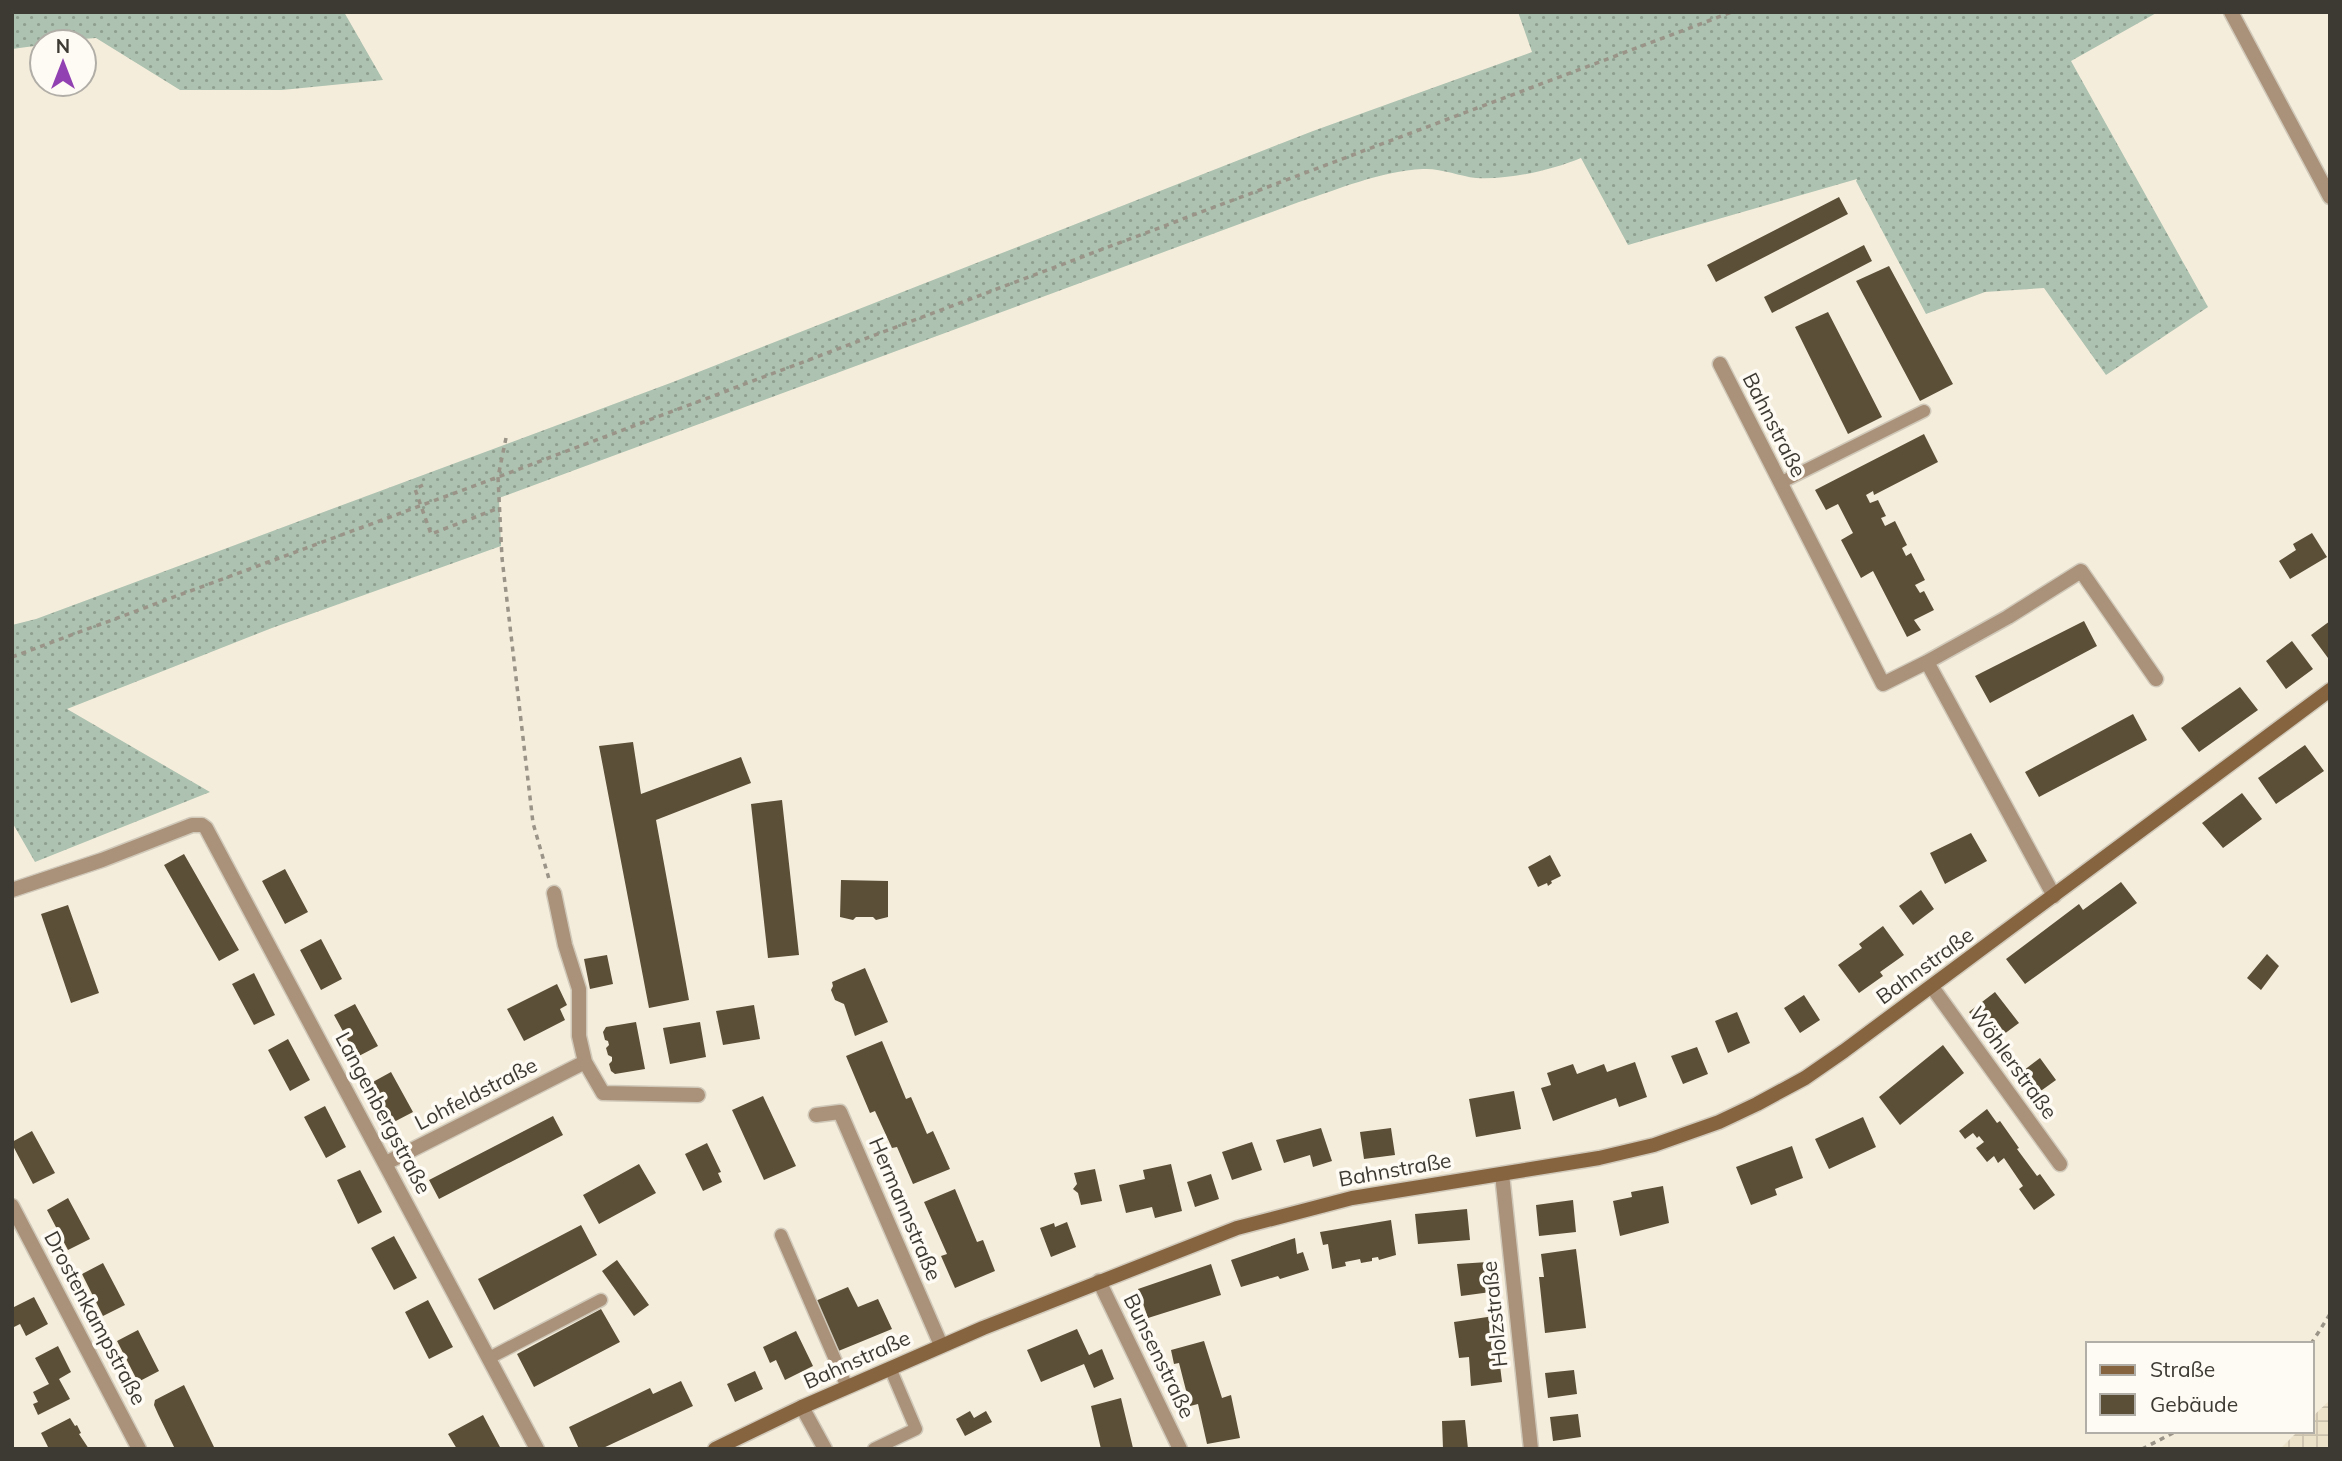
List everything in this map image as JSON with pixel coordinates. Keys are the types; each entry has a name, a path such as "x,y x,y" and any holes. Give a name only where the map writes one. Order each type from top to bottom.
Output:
{"main road":[{"name":"Bahnstraße","path":"715,1449 941,1345 1237,1228 1275,1216 1391,1191 1600,1158 1654,1145 1719,1122 1805,1078 1932,987 2330,690"}],"street":[{"path":"2231,12 2330,197"},
{"name":"Bahnstraße","path":"1720,364 1883,684 2008,617 2081,571 2156,679"},
{"path":"1927,662 2053,896"},
{"name":"Langenbergstraße","path":"12,890 197,824 210,832 537,1449"},
{"path":"554,893 565,945 579,989 579,1036 585,1062 603,1093 698,1095"},
{"name":"Wöhlerstraße","path":"1932,987 2060,1164"},
{"name":"Lohfeldstraße","path":"386,1163 585,1062"},
{"name":"Hermannstraße","path":"816,1115 840,1112 941,1345"},
{"name":"Holzstraße","path":"1502,1174 1531,1449"},
{"name":"Drostenkampstraße","path":"12,1206 139,1449"},
{"name":"Bunsenstraße","path":"1099,1281 1180,1449"},
{"path":"802,1407 825,1449"}],"lane":[{"path":"1780,482 1924,411"},
{"path":"781,1235 847,1387"},
{"path":"489,1358 601,1300"},
{"path":"874,1449 916,1429 890,1368"}],"path":[{"path":"12,657 421,506 1732,12"},
{"path":"506,438 498,477 502,558 533,823 554,893"},
{"path":"423,485 415,489 431,534 499,509"},
{"path":"2312,1342 2330,1314"},
{"path":"2142,1449 2173,1433"}],"shaded area":[{"path":"2330,1400 2330,1449 2280,1449 2296,1433 2314,1433 2314,1415"}],"green space":[{"path":"12,12 344,12 383,80 282,90 180,90 98,39 98,28 28,28 28,47 12,49"},
{"path":"1518,12 2158,12 2071,61 2208,307 2106,375 2044,288 1985,292 1926,314 1857,179 1628,245 1581,158 1516,176 1476,178 1430,169 1391,173 1299,202 499,498 501,546 272,628 67,709 210,792 35,862 12,822 12,625 36,619 673,382 1313,131 1532,52"}],"building":[{"path":"1839,197 1848,214 1716,282 1707,265"},
{"path":"1864,245 1872,261 1772,313 1764,297"},
{"path":"1889,266 1953,384 1920,401 1856,281"},
{"path":"1828,312 1882,417 1848,434 1795,327"},
{"path":"1924,434 1938,462 1874,495 1873,491 1866,495 1870,503 1878,500 1886,516 1881,518 1885,526 1895,521 1907,545 1902,548 1906,556 1911,553 1925,580 1915,585 1920,593 1924,591 1934,610 1914,620 1921,630 1907,637 1873,571 1861,578 1841,540 1853,533 1838,504 1826,510 1815,490"},
{"path":"2312,533 2327,557 2290,579 2279,561 2296,550 2293,544"},
{"path":"2084,621 2097,646 1990,703 1975,676"},
{"path":"2330,621 2330,656 2328,658 2311,635"},
{"path":"2292,641 2313,669 2286,689 2266,661"},
{"path":"2240,687 2258,710 2199,752 2181,728"},
{"path":"2133,714 2147,740 2039,797 2025,772"},
{"path":"633,742 641,794 741,757 751,783 656,820 689,1000 649,1008 599,746"},
{"path":"2305,745 2324,771 2276,804 2258,778"},
{"path":"2242,793 2262,819 2223,848 2202,823"},
{"path":"782,800 799,955 768,958 751,804"},
{"path":"1971,833 1987,861 1945,884 1930,853"},
{"path":"184,854 239,950 219,961 164,865"},
{"path":"1550,855 1561,876 1551,881 1548,886 1547,883 1538,887 1528,867"},
{"path":"285,869 308,912 285,924 262,881"},
{"path":"841,880 888,881 888,917 876,920 873,917 856,917 853,920 840,917"},
{"path":"2121,882 2137,903 2025,984 2006,959 2079,904 2083,910"},
{"path":"1921,890 1934,909 1913,925 1899,906"},
{"path":"68,905 99,993 71,1003 41,914"},
{"path":"1883,926 1904,955 1880,972 1883,976 1859,993 1838,965 1862,948 1859,944"},
{"path":"321,939 342,979 321,990 300,950"},
{"path":"2267,954 2279,966 2261,990 2247,978"},
{"path":"607,955 613,984 590,989 584,959"},
{"path":"865,968 888,1022 855,1036 844,1004 835,1000 831,990 832,982"},
{"path":"254,973 275,1015 254,1025 232,984"},
{"path":"557,984 567,1005 560,1009 565,1020 524,1041 507,1009"},
{"path":"1995,992 2019,1023 1992,1043 1969,1012"},
{"path":"1804,995 1820,1020 1800,1033 1784,1008"},
{"path":"355,1004 378,1046 357,1057 334,1015"},
{"path":"754,1005 760,1039 723,1045 716,1011"},
{"path":"1737,1012 1750,1043 1728,1053 1715,1021"},
{"path":"636,1022 645,1069 615,1074 609,1064 612,1057 608,1055 606,1048 609,1045 603,1032 606,1027"},
{"path":"700,1022 706,1057 670,1064 663,1028"},
{"path":"288,1039 310,1080 290,1091 268,1050"},
{"path":"882,1041 906,1099 911,1097 927,1134 933,1131 950,1169 913,1184 897,1147 892,1148 875,1111 870,1113 846,1056"},
{"path":"1943,1045 1964,1073 1900,1125 1879,1097"},
{"path":"1697,1047 1708,1074 1683,1084 1671,1056"},
{"path":"2040,1058 2056,1080 2031,1098 2015,1077"},
{"path":"1635,1062 1647,1097 1619,1107 1616,1098 1553,1121 1541,1088 1551,1085 1547,1073 1573,1064 1577,1074 1604,1064 1607,1072"},
{"path":"391,1072 413,1112 392,1123 371,1083"},
{"path":"1514,1091 1521,1129 1476,1137 1469,1099"},
{"path":"763,1096 796,1166 764,1180 732,1110"},
{"path":"325,1106 346,1147 326,1158 304,1117"},
{"path":"1987,1109 1997,1123 2000,1121 2037,1176 2040,1174 2055,1195 2034,1210 2019,1189 2023,1186 2004,1158 1998,1163 1994,1156 1987,1162 1976,1148 1984,1142 1979,1136 1977,1138 1973,1133 1965,1139 1959,1131"},
{"path":"553,1116 563,1135 439,1199 429,1180"},
{"path":"1863,1117 1876,1147 1829,1169 1815,1139"},
{"path":"1321,1128 1332,1161 1313,1167 1310,1155 1284,1163 1276,1140"},
{"path":"1391,1128 1395,1155 1364,1159 1360,1132"},
{"path":"32,1131 55,1173 33,1184 12,1144"},
{"path":"1252,1142 1262,1170 1232,1180 1222,1152"},
{"path":"707,1143 721,1172 718,1173 722,1182 703,1191 685,1154"},
{"path":"1792,1146 1803,1178 1775,1189 1777,1195 1751,1205 1736,1167"},
{"path":"639,1164 656,1193 599,1224 583,1195"},
{"path":"1171,1164 1182,1211 1155,1218 1152,1207 1126,1213 1119,1185 1145,1179 1143,1170"},
{"path":"1095,1169 1102,1201 1081,1205 1078,1193 1073,1189 1077,1184 1074,1173"},
{"path":"360,1170 382,1212 358,1224 337,1180"},
{"path":"1211,1174 1219,1199 1195,1207 1187,1182"},
{"path":"1663,1186 1669,1223 1620,1236 1613,1201 1632,1197 1631,1192"},
{"path":"955,1189 977,1242 983,1240 995,1271 955,1288 941,1256 947,1254 924,1202"},
{"path":"68,1198 90,1239 68,1250 47,1210"},
{"path":"1573,1200 1576,1232 1539,1236 1536,1205"},
{"path":"1467,1209 1470,1240 1418,1244 1415,1214"},
{"path":"1391,1220 1396,1255 1379,1260 1378,1257 1372,1258 1372,1261 1361,1263 1360,1259 1345,1262 1346,1266 1332,1269 1328,1244 1323,1245 1320,1232"},
{"path":"1067,1222 1076,1247 1051,1257 1040,1228 1054,1223 1055,1227"},
{"path":"581,1225 597,1255 494,1310 478,1279"},
{"path":"394,1236 417,1278 394,1290 371,1248"},
{"path":"1295,1238 1297,1254 1303,1252 1309,1270 1241,1287 1231,1260"},
{"path":"1576,1249 1586,1328 1545,1333 1539,1277 1544,1277 1541,1254"},
{"path":"617,1260 649,1305 634,1316 602,1271"},
{"path":"1488,1262 1491,1292 1461,1296 1457,1264"},
{"path":"103,1263 125,1305 103,1316 82,1274"},
{"path":"1211,1264 1221,1295 1148,1318 1138,1289"},
{"path":"848,1287 858,1307 878,1299 892,1329 836,1352 813,1302"},
{"path":"34,1297 48,1324 26,1336 20,1324 12,1328 12,1308"},
{"path":"428,1300 453,1347 429,1359 405,1312"},
{"path":"601,1309 620,1342 534,1387 517,1354"},
{"path":"1494,1316 1502,1382 1471,1386 1469,1357 1459,1358 1454,1322"},
{"path":"1077,1329 1089,1355 1102,1349 1114,1379 1094,1388 1084,1364 1041,1382 1027,1350"},
{"path":"138,1330 159,1371 138,1382 117,1341"},
{"path":"796,1331 813,1366 785,1380 776,1360 770,1363 763,1347"},
{"path":"1204,1341 1222,1398 1231,1395 1240,1438 1207,1444 1198,1404 1190,1406 1179,1363 1174,1364 1171,1350"},
{"path":"58,1346 71,1372 59,1379 70,1399 38,1415 33,1404 38,1402 33,1392 49,1384 35,1358"},
{"path":"1574,1370 1577,1394 1548,1398 1545,1373"},
{"path":"755,1371 763,1389 735,1402 727,1384"},
{"path":"681,1381 693,1406 601,1449 579,1449 569,1427 650,1388 653,1394"},
{"path":"184,1385 214,1447 211,1449 175,1449 154,1405 155,1400"},
{"path":"1121,1398 1133,1448 1101,1449 1091,1406"},
{"path":"970,1411 974,1418 986,1411 992,1422 965,1436 956,1419"},
{"path":"1578,1414 1581,1437 1553,1441 1550,1417"},
{"path":"483,1415 501,1449 457,1449 448,1434"},
{"path":"70,1418 75,1426 77,1425 81,1433 79,1434 89,1449 49,1449 41,1433"},
{"path":"1465,1420 1468,1449 1443,1449 1442,1421"}]}
